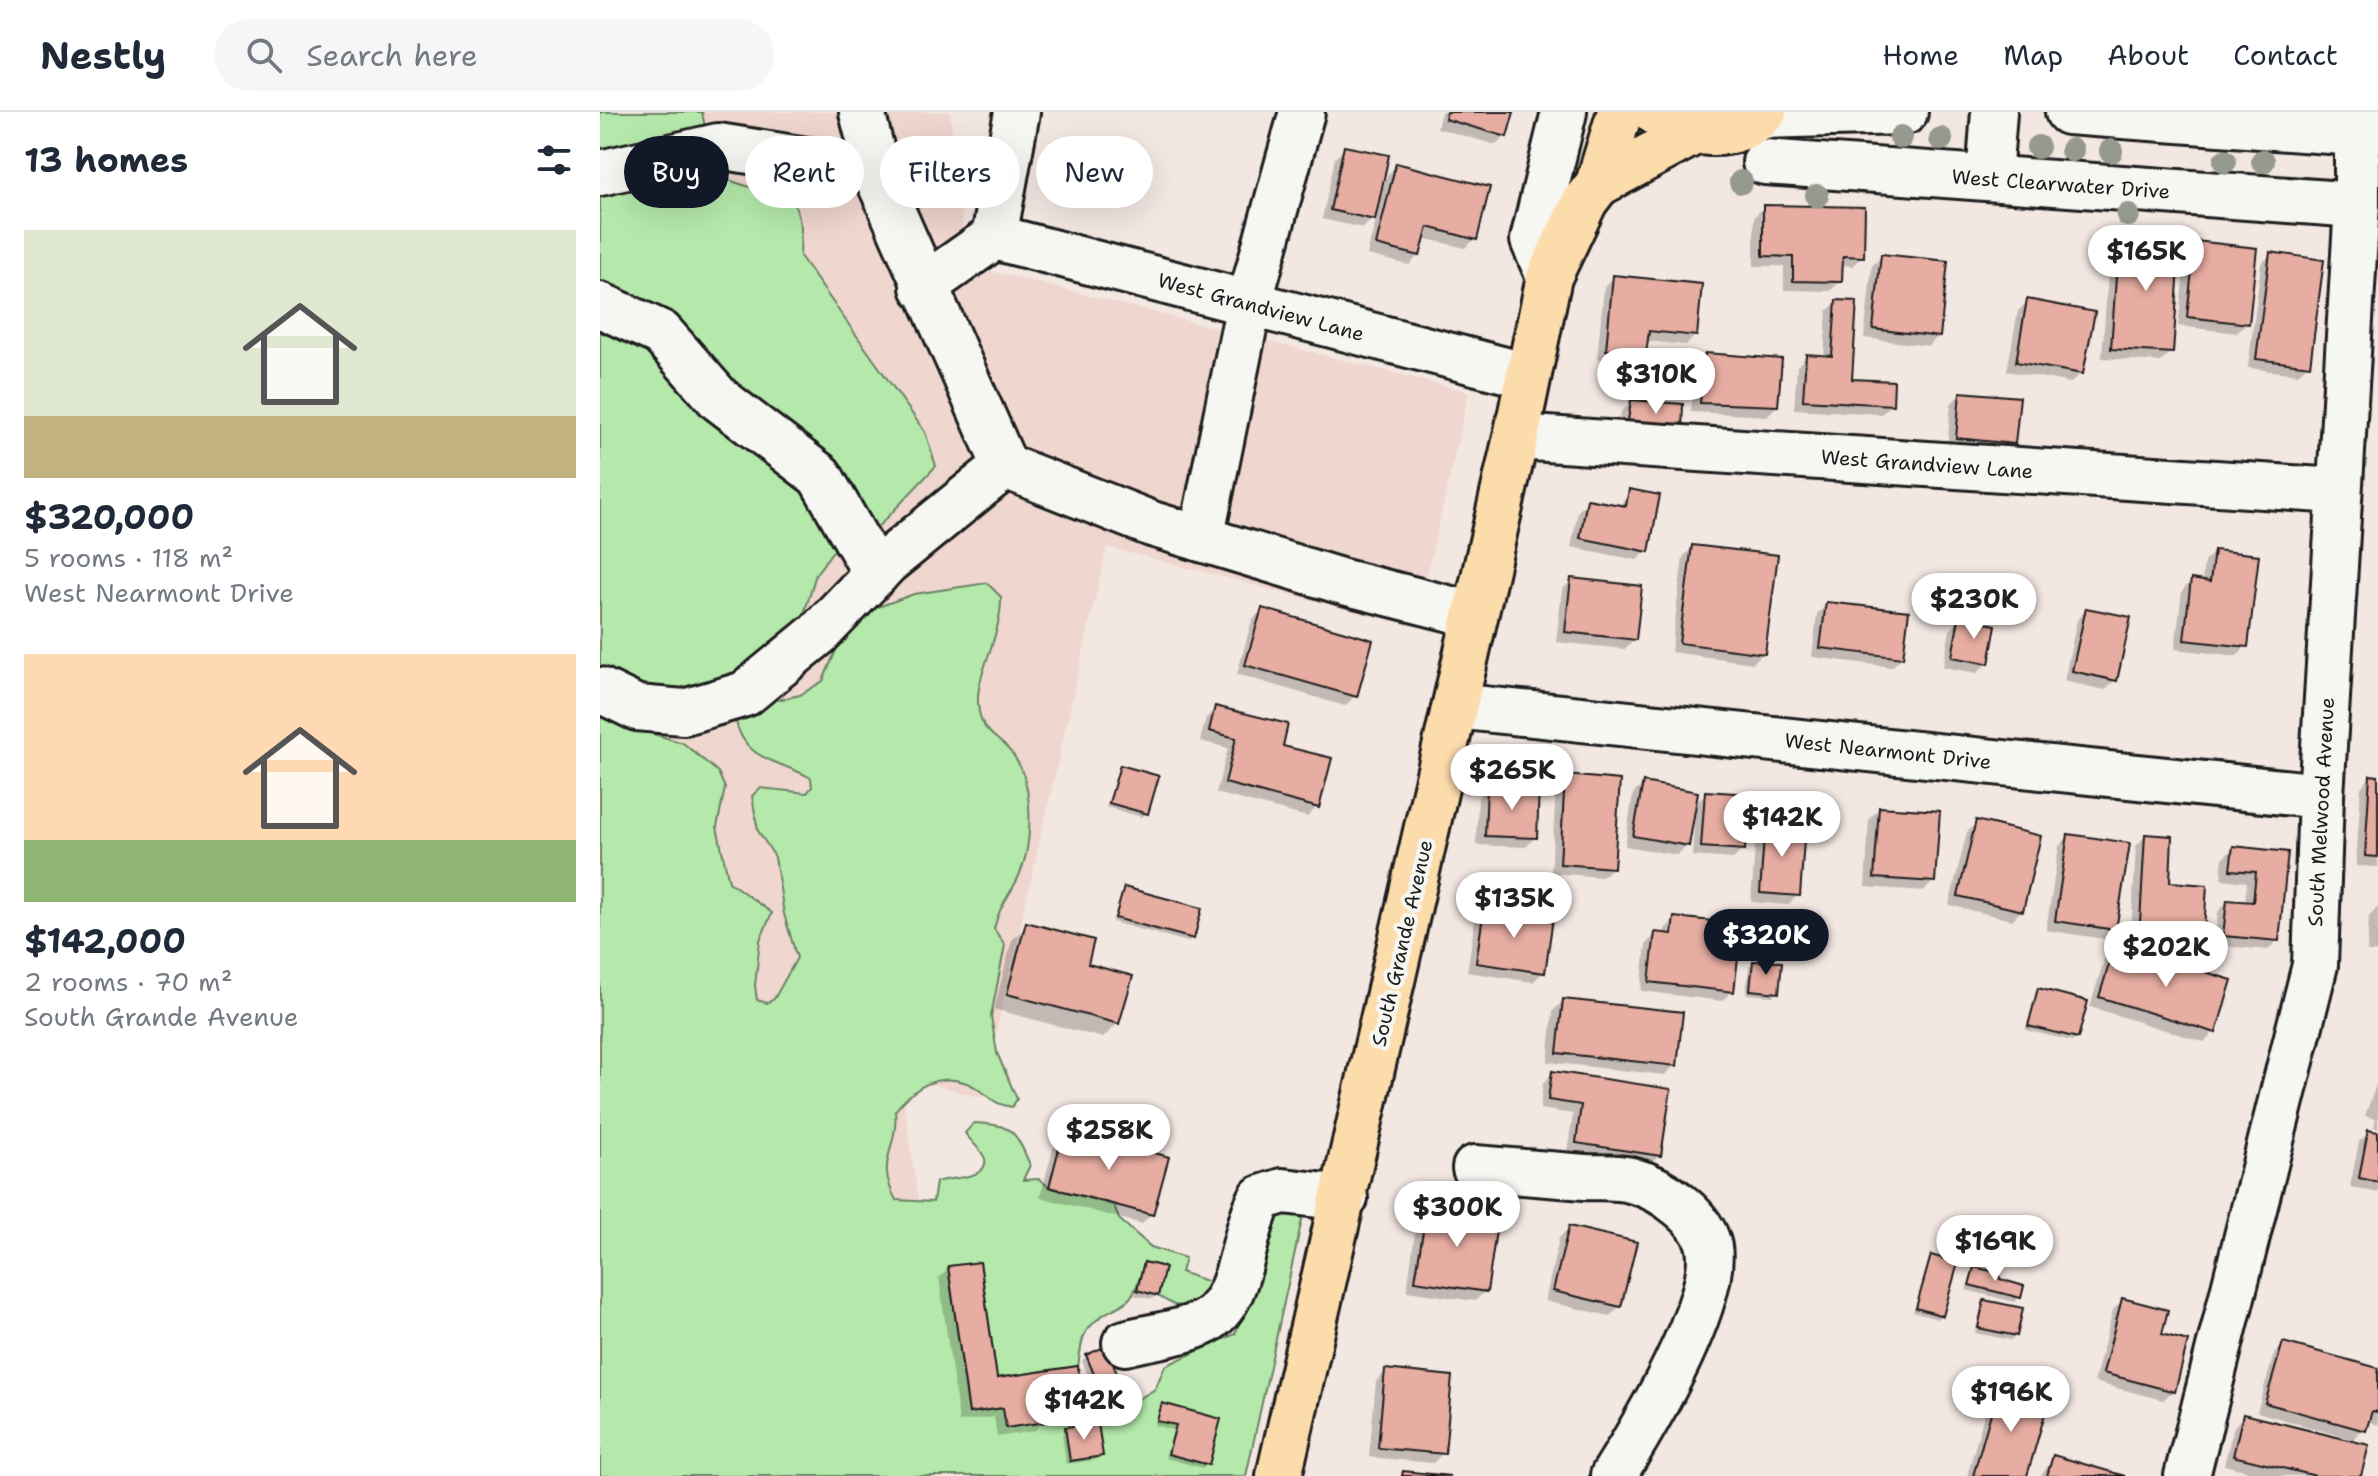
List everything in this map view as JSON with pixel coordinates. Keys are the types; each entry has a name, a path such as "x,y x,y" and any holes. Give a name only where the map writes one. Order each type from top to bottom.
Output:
{"main road":[{"name":"South Grande Avenue","path":"1279,1476 1345,1198 1549,277 1585,201 1598,184 1620,112"},
{"path":"1655,112 1672,125 1693,133 1717,134 1741,128 1763,114"},
{"name":"South Grande Avenue","path":"1598,184 1693,133"}],"street":[{"path":"862,112 877,171 923,287 1005,466 1152,524 1340,581 1475,615"},
{"path":"923,287 994,237 1017,112"},
{"path":"1201,539 1249,304 1302,112"},
{"path":"1549,277 1533,240 1564,112"},
{"path":"1763,114 1905,112"},
{"path":"1989,178 1994,112"},
{"path":"2068,112 2367,131"},
{"name":"South Melwood Avenue","path":"2187,1476 2315,965 2338,491 2357,205 2367,131"},
{"path":"600,173 718,146 877,171"},
{"name":"West Clearwater Drive","path":"1765,162 2357,205"},
{"name":"West Grandview Lane","path":"994,237 1528,376"},
{"path":"600,305 661,333 719,399 820,476 876,574"},
{"name":"West Grandview Lane","path":"1516,437 2338,491"},
{"path":"600,690 637,708 684,712 745,694 818,634 876,574 1005,466"},
{"name":"West Nearmont Drive","path":"1455,706 2321,796"},
{"path":"1475,1168 1634,1181 1671,1199 1699,1225 1709,1247 1709,1274 1688,1337 1641,1431 1613,1476"},
{"path":"1125,1343 1207,1322 1225,1305 1236,1282 1249,1221 1261,1198 1283,1191 1345,1198"}],"shaded area":[{"path":"600,112 950,112 953,136 880,136 880,208 961,208 967,265 1469,392 1415,627 1107,547 981,1098 900,1075 957,1466 647,1360"}],"green space":[{"path":"600,112 702,112 707,136 624,136 624,208 729,208 729,180 745,185 745,208 796,208 801,227 800,256 925,432 936,466 881,524 832,552 816,574 801,624 762,668 659,698 600,673"},
{"path":"987,583 1001,597 998,626 978,692 979,714 986,728 1008,748 1021,769 1026,784 1029,817 1029,835 1022,867 994,929 1005,945 991,1016 997,1053 1017,1099 1012,1107 1005,1106 973,1086 956,1080 936,1081 918,1089 895,1111 894,1135 887,1164 890,1186 896,1200 933,1202 936,1182 974,1174 985,1166 984,1156 965,1133 974,1123 997,1125 1016,1137 1025,1153 1030,1165 1023,1180 1039,1179 1049,1187 1114,1205 1119,1219 1151,1247 1185,1258 1181,1272 1218,1285 1192,1307 1174,1305 1158,1296 1165,1267 1144,1262 1139,1281 1128,1301 1098,1319 1086,1332 1078,1366 997,1378 980,1262 948,1266 969,1412 1003,1408 1046,1422 1043,1402 1082,1397 1099,1423 1155,1389 1165,1366 1235,1334 1245,1309 1253,1252 1283,1204 1303,1215 1246,1476 600,1476 600,705 625,715 647,732 683,743 718,772 725,788 717,827 729,882 772,913 760,940 755,986 757,1000 767,1003 774,999 797,958 784,914 775,857 758,831 752,796 760,788 807,793 812,787 811,778 754,751 739,732 735,718 745,707 800,695 823,681 847,624 875,608 914,594"}],"building":[{"path":"1447,112 1514,112 1507,137 1445,119"},
{"path":"1344,146 1389,155 1375,220 1330,210"},
{"path":"1396,163 1490,187 1477,240 1428,227 1420,256 1376,245"},
{"path":"1763,205 1865,207 1864,257 1843,256 1842,282 1793,281 1793,257 1763,256"},
{"path":"2119,233 2181,238 2173,353 2111,349"},
{"path":"2195,241 2257,248 2249,324 2187,317"},
{"path":"2270,252 2324,260 2310,366 2256,359"},
{"path":"1881,254 1948,261 1940,337 1873,329"},
{"path":"1613,275 1702,284 1697,336 1649,331 1646,354 1606,350"},
{"path":"2027,299 2095,312 2083,374 2016,362"},
{"path":"1836,300 1857,301 1852,379 1894,381 1893,405 1803,400 1806,354 1832,356"},
{"path":"1705,353 1782,359 1778,406 1700,403"},
{"path":"1960,392 2020,397 2015,444 1956,438"},
{"path":"1631,400 1683,404 1682,432 1627,428"},
{"path":"1629,489 1660,495 1649,552 1580,538 1587,499 1626,506"},
{"path":"1692,545 1778,555 1765,654 1679,643"},
{"path":"2214,550 2259,555 2248,647 2184,640 2191,579 2210,582"},
{"path":"1571,578 1642,586 1636,640 1565,632"},
{"path":"1826,602 1909,611 1903,658 1820,648"},
{"path":"1262,608 1373,640 1357,697 1245,665"},
{"path":"2086,608 2131,617 2117,681 2072,671"},
{"path":"1959,618 1996,625 1989,664 1952,657"},
{"path":"1215,706 1288,724 1283,746 1332,758 1319,808 1225,783 1236,738 1209,731"},
{"path":"1120,765 1159,776 1148,814 1109,803"},
{"path":"1565,775 1620,780 1614,868 1560,864"},
{"path":"2370,775 2378,776 2378,857 2365,856"},
{"path":"1643,782 1698,792 1689,846 1633,836"},
{"path":"1487,785 1539,787 1537,838 1485,836"},
{"path":"1705,791 1749,794 1745,850 1701,847"},
{"path":"1879,807 1940,811 1935,882 1874,878"},
{"path":"1976,820 2041,836 2023,911 1958,896"},
{"path":"1765,822 1805,826 1800,896 1760,893"},
{"path":"2068,834 2130,843 2116,930 2055,921"},
{"path":"2145,834 2172,836 2170,882 2207,885 2203,946 2139,941"},
{"path":"2233,846 2288,852 2279,941 2223,936 2227,900 2253,902 2256,872 2230,870"},
{"path":"1124,887 1202,908 1194,939 1115,918"},
{"path":"1484,908 1553,918 1545,973 1476,963"},
{"path":"1674,917 1742,924 1734,992 1649,982 1655,932 1672,934"},
{"path":"1026,922 1094,940 1088,964 1133,976 1119,1024 1007,994"},
{"path":"2115,945 2232,980 2216,1033 2099,997"},
{"path":"1753,961 1782,962 1779,993 1750,990"},
{"path":"2038,988 2088,1001 2078,1038 2028,1026"},
{"path":"1563,999 1683,1012 1677,1066 1557,1053"},
{"path":"1552,1071 1671,1089 1661,1156 1576,1143 1581,1105 1548,1100"},
{"path":"2368,1130 2378,1132 2378,1182 2359,1178"},
{"path":"1063,1133 1090,1141 1091,1135 1169,1157 1153,1215 1049,1187"},
{"path":"1427,1206 1498,1217 1487,1292 1415,1281"},
{"path":"1569,1226 1637,1242 1621,1307 1553,1291"},
{"path":"1931,1255 1958,1263 1943,1316 1916,1308"},
{"path":"980,1262 997,1378 1078,1366 1082,1397 1043,1402 1046,1422 1006,1428 1003,1408 969,1413 948,1266"},
{"path":"1144,1262 1165,1267 1158,1296 1137,1290"},
{"path":"1974,1267 2000,1273 2000,1279 2024,1286 2021,1298 1969,1285"},
{"path":"2122,1298 2168,1310 2162,1334 2188,1341 2175,1392 2103,1373"},
{"path":"1984,1300 2023,1308 2017,1336 1978,1328"},
{"path":"2283,1342 2378,1368 2378,1412 2372,1411 2366,1431 2265,1403"},
{"path":"1106,1346 1120,1381 1100,1389 1086,1355"},
{"path":"1385,1369 1452,1376 1445,1454 1378,1448"},
{"path":"1999,1385 2049,1400 2027,1476 1973,1476"},
{"path":"1162,1403 1221,1419 1209,1465 1168,1454 1176,1425 1157,1421"},
{"path":"2243,1414 2369,1445 2361,1476 2316,1476 2233,1456"},
{"path":"1098,1423 1103,1456 1070,1461 1065,1427"},
{"path":"2053,1455 2125,1476 2047,1476"},
{"path":"1403,1471 1450,1476 1402,1476"}]}
